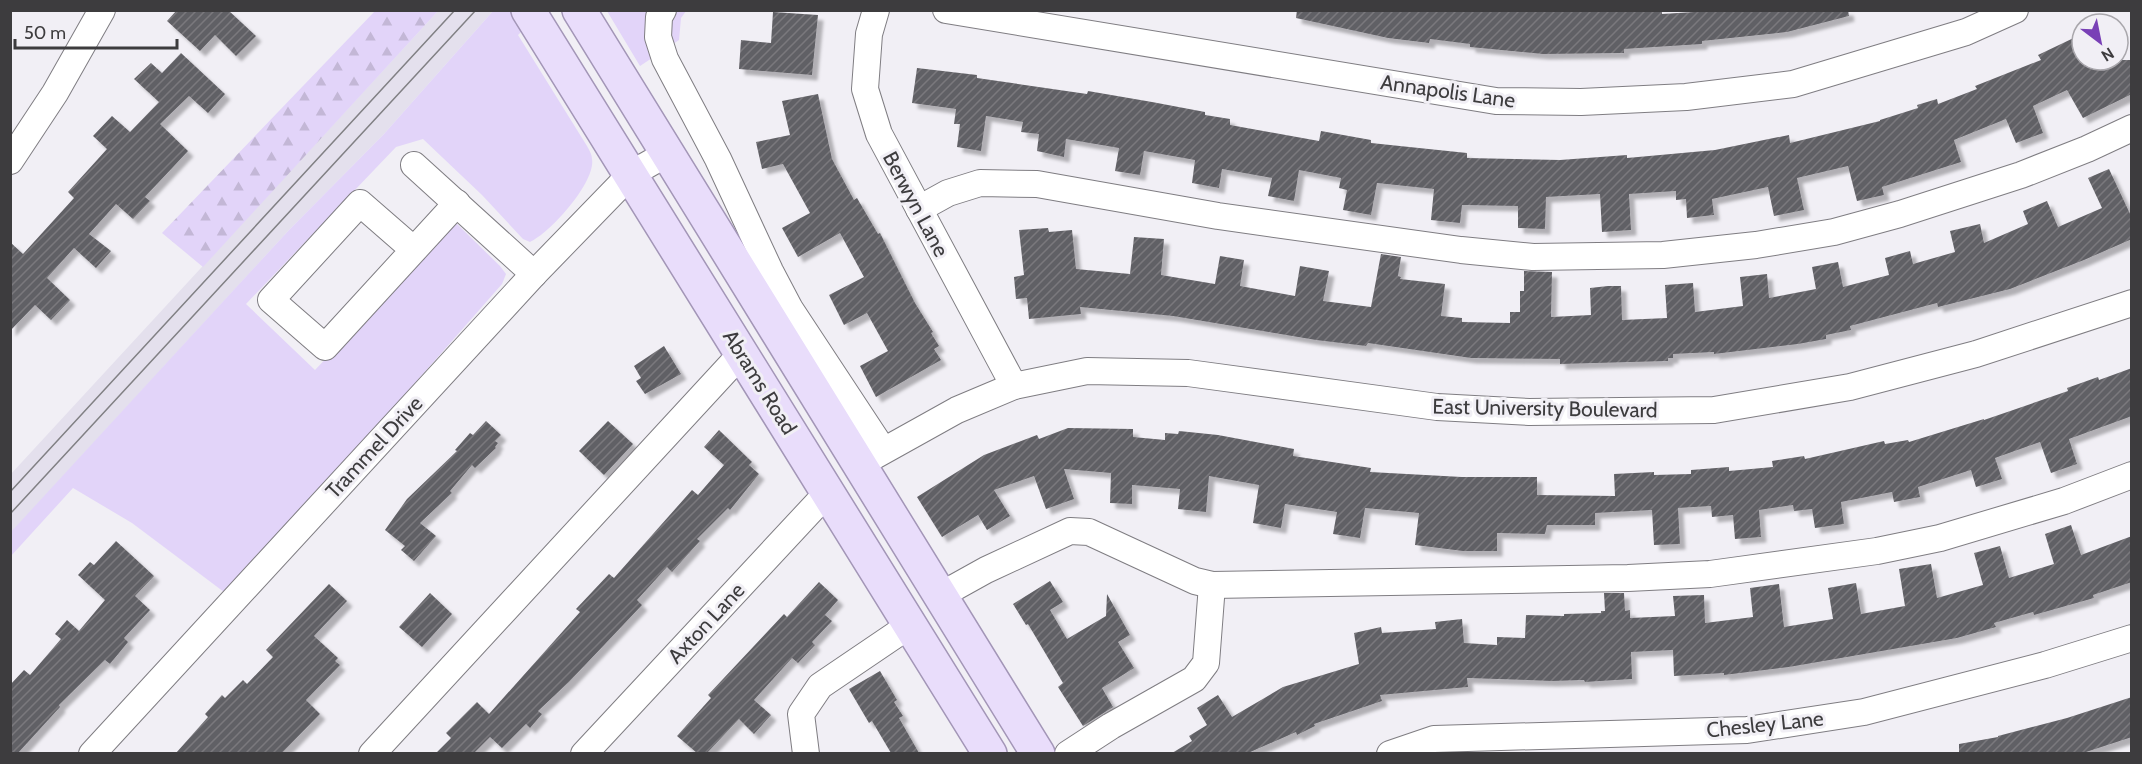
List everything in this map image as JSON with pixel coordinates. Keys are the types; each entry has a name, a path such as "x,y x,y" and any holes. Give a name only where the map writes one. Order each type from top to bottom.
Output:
{"main road":[{"name":"Abrams Road","path":"528,10 990,753"},
{"name":"Abrams Road","path":"579,10 668,153 872,457 940,595 1038,753"},
{"path":"828,492 872,457"}],"street":[{"path":"10,161 55,93 102,10"},
{"path":"663,10 659,17 658,37 665,59 718,159 770,271 872,457"},
{"name":"Berwyn Lane","path":"876,10 869,34 865,89 879,134 1014,386"},
{"name":"Annapolis Lane","path":"946,10 1496,101 1581,102 1686,97 1793,84 1966,32 2015,10"},
{"path":"919,209 948,193 980,183 1037,184 1218,216 1461,250 1533,257 1663,255 1834,232 2021,175 2132,128"},
{"name":"Trammel Drive","path":"92,753 534,274 631,174 668,153"},
{"path":"414,165 534,274"},
{"path":"414,250 360,202 271,300 325,347 414,250 457,203"},
{"name":"East University Boulevard","path":"872,457 957,410 1014,386 1087,371 1188,372 1437,407 1529,412 1714,410 1850,387 1976,354 2132,303"},
{"path":"372,753 742,353"},
{"path":"940,595 986,570 1070,531 1089,532 1195,581 1212,585 1628,578 1710,574 1877,551 1940,538 2064,501 2132,475"},
{"name":"Axton Lane","path":"584,753 828,492"},
{"path":"1068,753 1194,679 1206,663 1212,585"},
{"path":"806,753 801,714 820,686 910,625"},
{"name":"Chesley Lane","path":"1390,753 1434,739 1747,730 1864,712 2045,665 2132,638"}],"shaded area":[{"path":"438,11 493,11 384,134 289,230 11,533 10,475"}],"green space":[{"path":"375,11 438,11 203,267 162,233"},
{"path":"493,11 511,11 524,29 518,35 591,154 591,169 587,180 570,206 539,237 530,242 523,239 482,195 423,139 396,147 246,304 315,370 452,226 457,224 506,274 502,284 386,416 224,592 132,523 73,488 11,556 10,533 289,230 384,134"},
{"path":"607,11 686,11 681,18 679,40 640,66"}],"building":[{"path":"177,10 228,10 256,36 236,56 215,35 200,51 167,21"},
{"path":"1297,10 1662,10 1662,14 1726,10 1848,10 1849,16 1787,32 1702,41 1702,44 1624,49 1624,53 1543,54 1470,47 1470,44 1430,39 1429,43 1388,38 1296,18"},
{"path":"773,12 818,15 812,75 739,69 741,40 771,43"},
{"path":"2070,40 2070,72 2130,72 2130,60 2132,60 2132,94 2083,118 2067,90 2033,106 2043,133 2016,143 2006,119 1954,140 1961,162 1882,187 1884,195 1857,201 1848,166 1797,178 1804,210 1774,216 1768,187 1712,199 1714,215 1687,218 1686,199 1676,200 1676,191 1629,194 1631,230 1602,232 1600,194 1546,197 1545,229 1518,228 1518,206 1462,205 1460,223 1431,220 1434,189 1377,183 1371,215 1343,210 1347,190 1339,188 1341,178 1299,170 1294,201 1268,196 1272,178 1222,169 1219,188 1192,183 1195,160 1144,151 1140,175 1115,171 1119,148 1066,139 1064,157 1037,151 1039,134 1021,132 1023,122 986,116 981,151 957,147 960,124 954,124 956,109 912,103 917,68 1152,102 1230,119 1230,125 1319,141 1321,131 1371,140 1371,143 1467,153 1467,158 1560,160 1627,155 1627,158 1715,150 1789,135 1790,143 1880,121 1918,108 1917,105 1937,99 1938,104 1977,89 1975,86 2041,60 2038,55"},
{"path":"181,53 225,94 208,113 189,96 160,124 188,151 145,197 150,201 133,219 116,204 89,234 111,251 96,268 74,248 47,278 70,300 51,320 35,305 10,331 10,242 23,254 74,198 68,192 107,149 93,136 112,116 130,132 159,102 134,79 151,63 162,73"},
{"path":"818,94 832,159 854,200 857,198 878,234 880,233 939,346 934,349 941,360 876,397 860,366 888,351 867,313 844,325 829,295 864,277 840,233 798,257 782,228 810,213 783,164 762,169 756,142 790,135 782,101"},
{"path":"2109,169 2132,218 2132,239 2084,260 2010,289 1938,307 1937,303 1850,326 1851,330 1826,335 1826,339 1714,354 1714,352 1673,354 1673,358 1668,358 1668,361 1560,364 1560,359 1471,358 1368,343 1366,346 1316,340 1173,316 1080,307 1081,314 1029,319 1027,298 1016,299 1014,277 1024,275 1019,230 1048,228 1049,232 1072,230 1076,269 1130,274 1134,237 1164,239 1161,275 1215,284 1220,256 1244,260 1240,286 1295,296 1300,266 1329,271 1323,301 1371,307 1381,254 1401,257 1398,276 1401,277 1400,279 1445,284 1441,316 1462,318 1462,322 1510,323 1510,312 1520,312 1520,291 1524,291 1524,271 1552,272 1551,317 1591,315 1590,288 1621,286 1622,320 1667,318 1665,285 1693,283 1695,312 1743,306 1740,277 1767,274 1769,298 1816,289 1812,267 1838,262 1843,287 1889,275 1885,258 1910,251 1913,264 1955,252 1950,231 1980,224 1984,243 2028,224 2023,211 2047,201 2058,227 2102,208 2088,178"},
{"path":"664,346 681,374 645,394 636,381 641,378 634,366"},
{"path":"2132,368 2132,416 2069,439 2077,464 2051,473 2040,442 1995,458 2002,479 1976,487 1971,470 1918,487 1920,497 1894,502 1892,492 1841,502 1844,524 1815,528 1812,509 1794,511 1793,505 1759,510 1761,537 1735,539 1733,515 1712,517 1711,506 1678,508 1680,544 1654,545 1652,510 1595,513 1595,525 1547,525 1545,534 1497,533 1497,551 1463,551 1415,545 1419,513 1365,508 1360,538 1333,534 1337,512 1285,504 1281,528 1253,523 1259,485 1209,476 1206,512 1178,509 1180,489 1132,485 1132,504 1110,503 1111,473 1064,469 1074,499 1046,509 1034,476 994,490 1010,516 987,530 978,515 942,537 917,497 984,455 1037,435 1039,439 1068,428 1133,429 1133,437 1165,440 1165,433 1178,434 1179,431 1218,435 1294,449 1293,456 1371,468 1370,472 1462,477 1537,477 1537,495 1615,496 1614,474 1654,472 1654,475 1691,474 1691,470 1729,467 1729,471 1773,467 1772,461 1804,456 1805,459 1884,441 1885,444 1908,440 1909,442 1984,420 2068,391 2067,388 2098,377 2099,380"},
{"path":"486,421 501,435 495,441 498,443 496,448 475,468 472,465 450,491 452,493 420,523 436,536 414,561 401,550 405,546 385,530 407,499 457,451 455,450 470,433 473,435"},
{"path":"608,421 633,444 604,475 579,451"},
{"path":"719,430 752,462 749,465 759,474 730,510 728,508 697,539 700,541 672,572 667,567 637,600 642,605 569,682 538,711 542,714 530,728 526,724 502,748 490,737 474,753 436,753 451,738 446,733 477,702 489,714 580,612 576,609 609,574 614,578 692,490 698,495 724,465 704,447"},
{"path":"2071,525 2081,555 2132,536 2132,582 2093,595 2094,598 2034,615 2033,612 1994,623 1996,627 1957,638 1789,667 1724,675 1724,673 1674,676 1673,650 1631,652 1632,679 1585,682 1584,680 1467,678 1468,687 1380,695 1382,701 1314,724 1315,726 1297,735 1296,732 1248,753 1172,753 1192,741 1189,736 1207,725 1197,708 1218,695 1232,717 1283,687 1359,664 1354,633 1381,627 1382,633 1436,629 1435,622 1462,619 1464,643 1497,645 1497,637 1525,638 1526,615 1564,616 1564,614 1601,613 1605,611 1604,593 1624,593 1625,611 1630,610 1630,618 1675,616 1673,596 1704,595 1705,623 1753,617 1750,588 1779,584 1784,627 1833,619 1828,588 1856,583 1861,614 1905,606 1899,569 1931,564 1937,598 1983,585 1974,553 2000,546 2009,578 2054,564 2045,534"},
{"path":"116,541 154,576 135,596 150,610 124,638 128,642 110,664 105,660 59,705 60,707 18,753 10,753 10,685 24,670 30,675 61,639 55,634 67,620 79,631 105,600 78,575 90,562 94,565"},
{"path":"1050,581 1063,602 1050,610 1067,639 1106,616 1107,594 1130,635 1118,642 1134,668 1102,688 1113,707 1083,726 1058,687 1063,683 1028,624 1026,625 1013,604"},
{"path":"819,582 838,600 825,615 832,621 812,642 815,645 798,663 792,658 754,700 771,715 754,734 739,719 707,753 697,753 677,736 711,698 708,695 784,614 787,617"},
{"path":"329,584 347,601 314,636 338,658 335,661 340,665 306,700 320,714 282,753 176,753 208,717 205,714 222,695 225,698 243,680 247,684 273,657 266,650"},
{"path":"430,593 452,614 422,647 399,627"},
{"path":"880,671 897,700 894,702 903,716 899,718 919,753 891,753 872,721 869,723 849,689"},
{"path":"2132,697 2132,737 2083,753 1959,753 1959,744 1998,737"}],"tram line":[{"path":"10,492 455,10"},
{"path":"10,514 476,10"}]}
